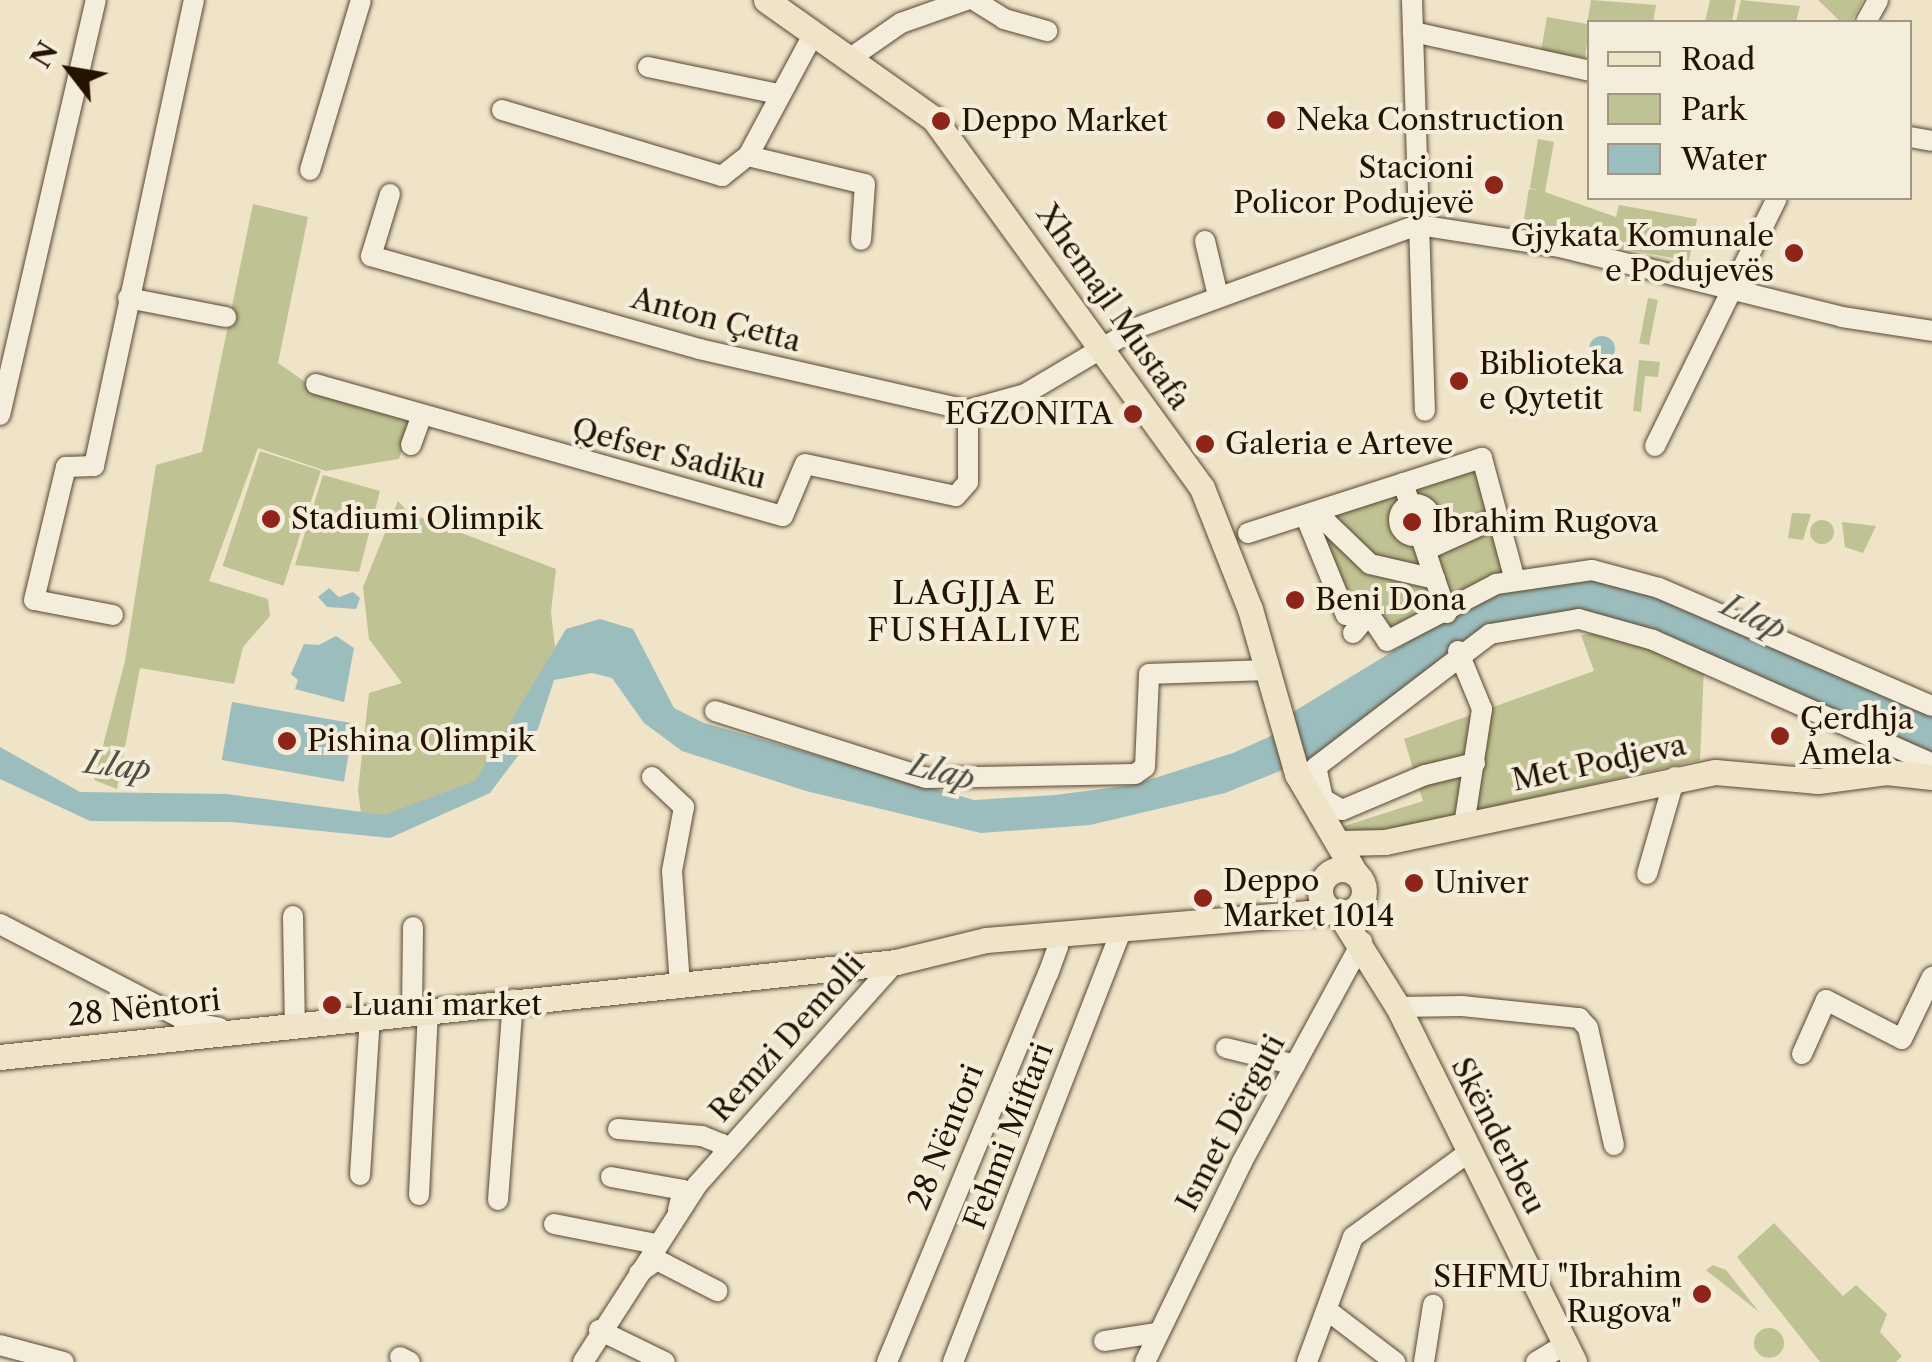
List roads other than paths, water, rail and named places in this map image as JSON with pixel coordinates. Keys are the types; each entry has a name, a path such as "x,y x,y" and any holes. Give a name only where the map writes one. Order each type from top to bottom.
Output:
{"main road":[{"name":"Xhemajl Mustafa","path":"766,0 852,57 947,134 1211,503 1297,774 1341,844 1359,885"},
{"name":"Met Podjeva","path":"1341,844 1386,842 1675,777 1715,772 1844,781 1916,771 1932,777"},
{"path":"1341,844 1325,877 1321,897 1336,912 1357,908 1359,885"},
{"path":"1325,877 1344,869 1359,885 1362,942"},
{"name":"28 Nëntori","path":"1269,914 1325,877"},
{"name":"28 Nëntori","path":"0,1058 513,1000 896,962 986,940 1121,932 1269,914 1336,912"},
{"name":"Skënderbeu","path":"1336,912 1362,942 1398,1007 1569,1354"}],"street":[{"path":"0,415 96,0"},
{"path":"113,615 34,600 66,468 94,466 194,0"},
{"path":"310,170 361,0"},
{"path":"852,57 901,23 966,0"},
{"path":"974,0 1004,19 1046,32"},
{"path":"1412,0 1425,410"},
{"path":"1413,32 1587,70"},
{"path":"502,110 722,176 748,156 814,33"},
{"path":"648,66 778,94"},
{"path":"748,156 865,184 861,240"},
{"name":"Anton Çetta","path":"390,194 371,256 699,350 968,410 1024,394 1099,344 1218,296 1418,225"},
{"path":"1655,446 1776,200"},
{"path":"1418,225 1512,237 1842,317 1932,331"},
{"path":"1205,241 1218,296"},
{"path":"128,298 226,317"},
{"name":"Qefser Sadiku","path":"316,384 783,516 806,464 956,496 968,482 968,410"},
{"path":"411,445 422,415"},
{"path":"1248,533 1482,458 1514,580"},
{"path":"1404,483 1446,610"},
{"path":"1423,542 1470,530 1495,508"},
{"path":"1310,514 1370,564 1435,579"},
{"path":"1310,514 1346,614 1368,614"},
{"path":"1368,614 1387,641 1514,580 1592,570 1659,588 1932,706"},
{"path":"1353,633 1368,614"},
{"path":"1475,763 1424,775 1342,810 1323,799 1316,767 1459,652 1512,628 1598,622 1931,763"},
{"path":"1459,652 1482,708 1464,826"},
{"path":"715,711 926,778 1135,774 1145,767 1149,674 1267,670"},
{"path":"1647,874 1675,777"},
{"path":"652,778 684,806 672,871 680,984"},
{"path":"293,916 295,1026"},
{"path":"0,924 189,1022 230,1031"},
{"path":"413,927 420,1010 419,1195"},
{"name":"Fehmi Miftari","path":"953,1362 1121,932"},
{"name":"28 Nëntori","path":"887,1362 1048,974 1058,947 1054,936"},
{"name":"Ismet Dërguti","path":"1145,1362 1156,1332 1362,942"},
{"name":"Remzi Demolli","path":"582,1362 677,1212 723,1154 896,962"},
{"path":"1802,1054 1826,1000 1902,1039 1932,977"},
{"path":"498,1200 513,1000"},
{"path":"1398,1007 1462,1006 1579,1018 1588,1028 1614,1145"},
{"path":"360,1175 370,1017"},
{"path":"1226,1048 1295,1066"},
{"name":"Remzi Demolli","path":"618,1129 702,1136 722,1144 723,1154"},
{"path":"1307,1362 1353,1237 1469,1152"},
{"path":"611,1177 683,1190 677,1212"},
{"path":"554,1224 656,1244"},
{"path":"634,1277 657,1260 717,1292"},
{"path":"1424,1362 1433,1305"},
{"path":"1327,1310 1394,1362"},
{"path":"599,1330 665,1362"},
{"path":"1104,1341 1156,1332"},
{"path":"0,1345 64,1362"},
{"path":"1536,1362 1569,1354"}],"water":[{"path":"1602,336 1611,340 1615,349 1611,358 1602,362 1593,358 1589,349 1593,340"},
{"path":"1599,577 1634,583 1932,711 1932,756 1557,613 1424,675 1310,759 1225,793 1090,825 981,833 806,791 682,751 644,723 612,678 592,673 554,680 538,729 490,793 390,838 231,822 90,821 0,779 0,747 80,792 227,794 384,815 475,781 566,629 600,619 633,629 674,708 704,723 974,800 1055,795 1133,785 1233,753 1273,735 1293,712 1492,591"},
{"path":"329,588 339,597 353,592 360,598 356,609 327,607 318,597"},
{"path":"336,636 354,648 344,702 295,689 298,680 291,674 304,644 319,645"},
{"name":"Pishina Olimpik","path":"232,702 354,724 344,782 222,760"}],"place":[{"name":"Neka Construction","path":"1276,120"},
{"name":"Deppo Market","path":"941,121"},
{"name":"Stacioni Policor Podujevë","path":"1494,185"},
{"name":"Gjykata Komunale e Podujevës","path":"1794,253"},
{"name":"Biblioteka e Qytetit","path":"1459,381"},
{"name":"EGZONITA","path":"1133,414"},
{"name":"Galeria e Arteve","path":"1205,444"},
{"name":"Stadiumi Olimpik","path":"271,519"},
{"name":"Ibrahim Rugova","path":"1412,522"},
{"name":"Beni Dona","path":"1295,600"},
{"name":"Çerdhja Amela","path":"1780,736"},
{"name":"Pishina Olimpik","path":"287,741"},
{"name":"Univer","path":"1414,883"},
{"name":"Deppo Market 1014","path":"1203,898"},
{"name":"Luani market","path":"332,1005"},
{"name":"SHFMU \"Ibrahim Rugova\"","path":"1702,1294"}],"district":[{"name":"LAGJJA E FUSHALIVE","path":"975,612"}],"water label":[{"name":"Llap","path":"1754,617"},
{"name":"Llap","path":"118,766"},
{"name":"Llap","path":"942,772"}]}
